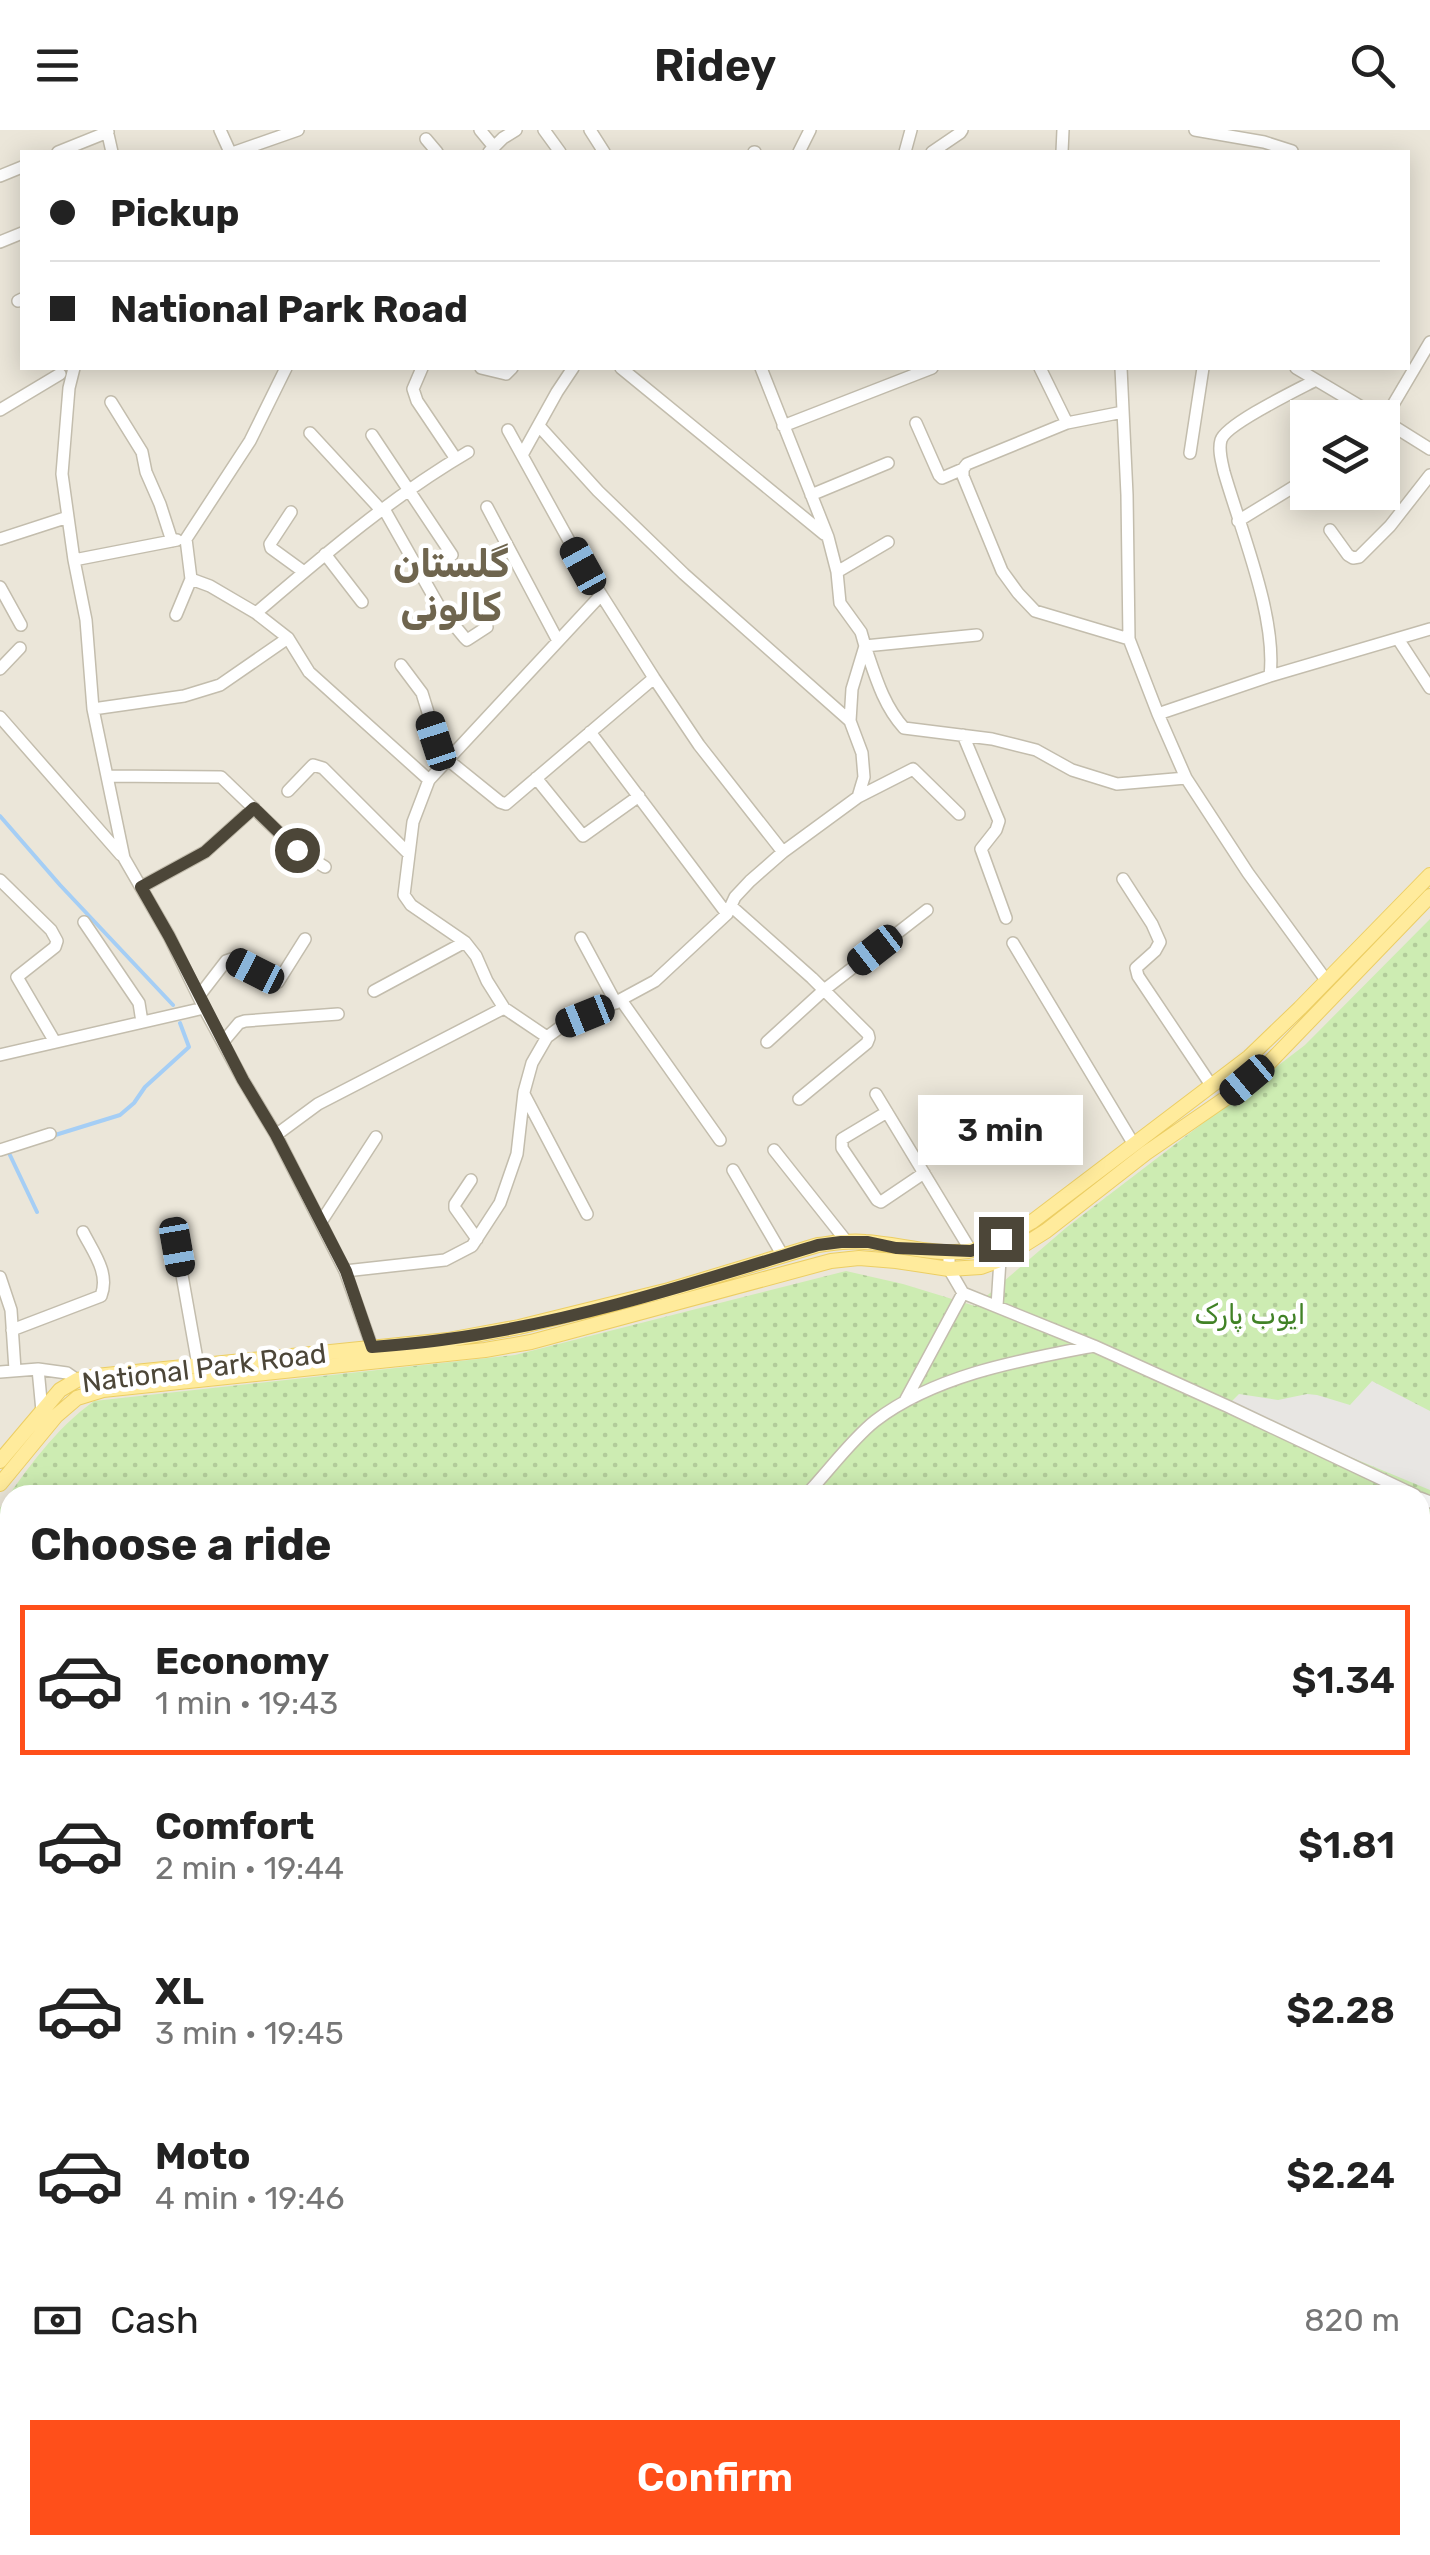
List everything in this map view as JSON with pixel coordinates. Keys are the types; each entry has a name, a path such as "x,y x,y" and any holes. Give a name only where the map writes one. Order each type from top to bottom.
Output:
{"main road":[{"name":"National Park Road","path":"0,1484 56,1416 77,1398 102,1390 372,1347 448,1340 669,1290 818,1245 848,1242 949,1252 971,1251 1001,1239 1033,1221 1249,1057 1430,874"},
{"name":"National Park Road","path":"0,1461 60,1390 76,1380 198,1365 225,1370 485,1350 831,1261 858,1258 949,1270 981,1268 1046,1231 1146,1152 1226,1098 1268,1064 1430,896"},
{"path":"546,1320 550,1336"}],"street":[{"path":"239,150 295,130"},
{"path":"480,130 492,150 516,130"},
{"path":"935,150 962,130"},
{"path":"1195,130 1284,150"},
{"path":"63,150 108,131"},
{"path":"426,139 435,150"},
{"path":"1397,400 1430,342"},
{"path":"73,370 68,388 62,474 86,620 93,709 124,858"},
{"path":"176,616 191,579 186,538 250,441 285,370"},
{"path":"421,370 413,389 417,401 456,459"},
{"path":"487,370 502,375 510,370"},
{"path":"522,456 572,370"},
{"path":"623,370 828,537"},
{"path":"761,370 828,537 840,604 861,632 879,688 904,728 992,739 1036,750 1072,770 1117,784 1186,778"},
{"path":"784,426 927,370"},
{"path":"1041,370 1067,422"},
{"path":"1121,370 1129,639 1186,778 1248,873 1326,980"},
{"path":"1190,453 1203,370"},
{"path":"1299,370 1348,400"},
{"path":"0,410 60,374"},
{"path":"1270,676 1272,658 1264,612 1224,472 1221,438 1262,409 1316,380"},
{"path":"110,402 142,452 172,541"},
{"path":"916,423 942,478 1067,422 1123,412"},
{"path":"540,426 641,532 850,721"},
{"path":"508,430 583,566 654,678 699,746 783,852"},
{"path":"1400,432 1430,448"},
{"path":"310,433 383,510 440,608 464,638 471,638 487,626"},
{"path":"372,435 452,556"},
{"path":"256,613 350,531 468,452"},
{"path":"811,496 888,463"},
{"path":"963,469 1002,571 1026,602 1035,611 1129,639"},
{"path":"1330,530 1348,555 1359,557 1390,526 1430,475"},
{"path":"1238,520 1290,489"},
{"path":"487,507 558,641"},
{"path":"291,512 270,544 304,572"},
{"path":"0,538 68,517"},
{"path":"74,560 186,538"},
{"path":"836,572 888,542"},
{"path":"324,554 362,602"},
{"path":"191,579 256,613 288,638 309,672 429,780"},
{"path":"0,587 20,626"},
{"path":"547,1037 504,1008 465,942 406,900 408,853 413,822 429,780 601,595"},
{"path":"1158,714 1430,629"},
{"path":"864,646 977,635"},
{"path":"93,709 184,696 220,686 288,638"},
{"path":"1398,639 1430,688"},
{"path":"858,797 864,776 862,753 850,721 852,689 864,646"},
{"path":"0,668 20,648"},
{"path":"401,665 422,693 446,762 506,804 654,678"},
{"path":"0,718 124,858 346,1271 372,1347"},
{"path":"590,732 729,910 824,990 868,1034 867,1043 798,1098"},
{"path":"963,736 999,821 981,848 1006,918"},
{"path":"288,791 313,765 323,768 408,853"},
{"path":"346,1271 445,1260 472,1246 500,1203 516,1154 532,1063 547,1037 656,981 783,852 858,797 910,769 959,814"},
{"path":"107,776 221,778 297,850 325,866"},
{"path":"536,778 583,836 639,796"},
{"path":"141,887 205,852 254,808"},
{"path":"1123,878 1160,942 1136,968 1138,976 1210,1086"},
{"path":"0,880 57,941 56,947 17,977 56,1042"},
{"path":"767,1042 824,990 927,910"},
{"path":"84,922 139,1004 142,1022"},
{"path":"580,938 618,1002 720,1140"},
{"path":"0,1055 142,1022 201,1002 226,961 232,959 278,982 306,939"},
{"path":"374,991 465,942"},
{"path":"1013,943 1133,1143"},
{"path":"276,1135 318,1104 504,1008"},
{"path":"223,1042 245,1021 338,1014"},
{"path":"524,1093 587,1214"},
{"path":"876,1094 971,1251"},
{"path":"887,1112 842,1139 842,1148 881,1202 924,1173"},
{"path":"0,1150 50,1134"},
{"path":"320,1222 376,1137"},
{"path":"774,1150 848,1242"},
{"path":"733,1170 783,1256"},
{"path":"470,1180 455,1208 476,1239"},
{"path":"12,1330 101,1296 103,1273 83,1232"},
{"path":"177,1247 198,1365"},
{"path":"949,1252 949,1270 964,1293 1094,1346 1394,1485"},
{"path":"996,1306 1000,1260"},
{"path":"0,1277 11,1310 16,1370"},
{"path":"905,1401 964,1293"},
{"path":"1066,1335 1067,1351"},
{"path":"815,1485 872,1424 932,1386 1094,1346"},
{"path":"38,1370 42,1412"},
{"path":"0,1372 67,1372 76,1380"}],"shaded area":[{"path":"0,130 1430,130 1430,1485 0,1485"},
{"path":"1372,1381 1430,1411 1430,1485 1418,1485 1227,1406 1239,1394 1278,1400 1307,1394 1350,1405"}],"green space":[{"name":"ایوب پارک","path":"1430,919 1430,1485 16,1485 54,1437 94,1401 515,1355 846,1271 975,1306 1067,1227 1305,1045"}],"waterway":[{"path":"0,816 173,1005"},
{"path":"52,1136 120,1115 134,1103 145,1087 189,1047 180,1023"},
{"path":"10,1150 37,1212"}],"district":[{"name":"گلستان کالونی","path":"451,586"}],"route":[{"path":"297,850 254,808 205,852 141,887 346,1271 372,1347 448,1340 519,1327 669,1290 818,1245 868,1242 949,1252 971,1251 1001,1239"}]}
